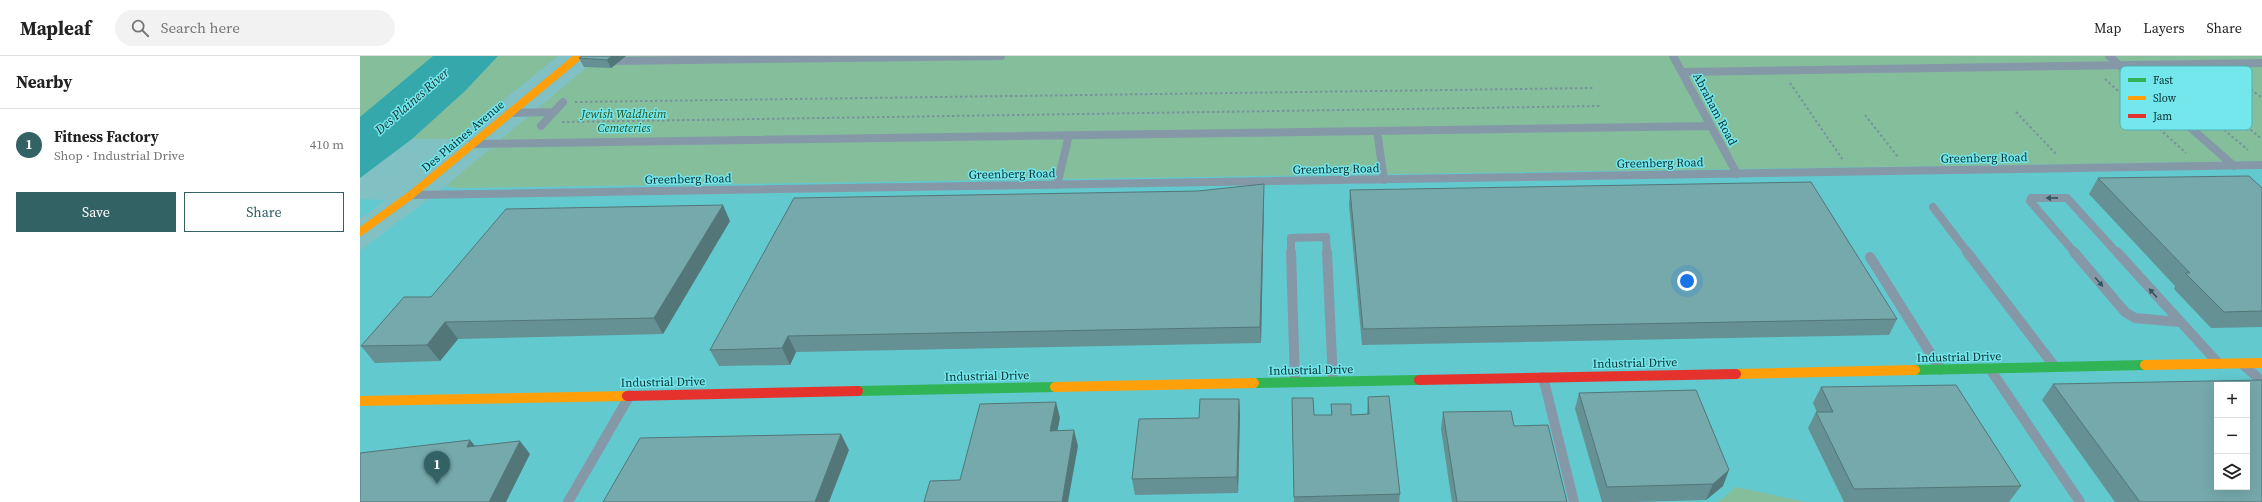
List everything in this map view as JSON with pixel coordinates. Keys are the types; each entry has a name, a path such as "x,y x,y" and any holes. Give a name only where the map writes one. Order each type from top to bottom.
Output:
{"street":[{"name":"Des Plaines Avenue","path":"360,232 410,195 575,59"},
{"name":"Industrial Drive","path":"360,401 2262,363"}],"lane":[{"path":"600,61 1001,56"},
{"name":"Abraham Road","path":"1673,56 1737,174"},
{"path":"2109,56 2119,65"},
{"path":"575,59 588,62"},
{"path":"1682,72 2262,63"},
{"path":"543,124 563,102"},
{"path":"510,112 554,112"},
{"path":"472,144 1711,126"},
{"path":"2193,130 2234,166"},
{"path":"1377,131 1384,180"},
{"path":"1056,185 1069,136"},
{"name":"Greenberg Road","path":"410,195 2262,165"},
{"path":"2179,322 2135,318 2125,312 2030,201 2031,198 2067,198 2219,364"},
{"path":"1933,207 2056,367"},
{"path":"1295,382 1291,238 1319,237 1326,237 1333,381"},
{"path":"1870,257 1941,370"},
{"path":"2241,364 2262,381"},
{"path":"1990,369 2080,502"},
{"path":"1543,377 1574,502"},
{"path":"568,502 630,395"}],"path":[{"path":"2218,63 2222,66"},
{"path":"2090,65 2120,92"},
{"path":"1780,70 1851,172"},
{"path":"563,102 1593,88"},
{"path":"2252,90 2262,98"},
{"path":"543,124 1600,106"},
{"path":"2016,112 2069,168"},
{"path":"1865,115 1908,171"},
{"path":"2161,130 2201,166"},
{"path":"2225,130 2248,150"},
{"path":"2251,130 2262,139"}],"shaded area":[{"path":"2262,161 2262,502 1805,502 1736,487 1718,502 360,502 360,251 446,186 457,188"},
{"path":"360,199 386,200 360,219"}],"green space":[{"path":"360,56 433,56 360,117"},
{"path":"498,56 558,56 455,139 412,139 465,91"},
{"name":"Jewish Waldheim Cemeteries","path":"600,56 2262,56 2262,161 457,188 446,186"},
{"path":"1736,487 1805,502 1718,502"}],"water":[{"name":"Des Plaines River","path":"433,56 498,56 465,91 412,139 360,178 360,117"}],"building":[{"path":"582,56 612,56 607,60 579,58"},
{"path":"2249,176 2262,188 2262,311 2224,312 2185,273 2190,273 2098,178"},
{"path":"1811,182 1897,319 1363,329 1350,190"},
{"path":"1264,184 1260,327 788,336 782,348 710,350 794,198 1198,191"},
{"path":"723,205 654,318 445,322 427,345 361,346 404,297 431,297 506,209"},
{"path":"2262,380 2262,502 2140,502 2053,384"},
{"path":"1956,385 2021,486 1854,489 1816,412 1833,412 1821,387"},
{"path":"1696,390 1729,470 1713,484 1607,487 1579,393"},
{"path":"1389,396 1400,494 1294,497 1292,398 1313,398 1314,415 1332,415 1331,404 1351,404 1351,415 1369,414 1368,397"},
{"path":"1200,399 1239,399 1237,477 1132,479 1139,419 1199,418"},
{"path":"1056,402 1050,431 1074,430 1062,502 924,502 930,481 960,480 980,404"},
{"path":"1511,411 1514,426 1548,425 1567,502 1457,502 1443,412"},
{"path":"841,434 815,502 603,502 640,438"},
{"path":"470,440 467,447 520,441 489,502 360,502 360,453"}],"traffic: fast":[{"path":"1915,370 2145,365"},
{"path":"1254,383 1419,380"},
{"path":"858,391 1055,387"}],"traffic: slow":[{"path":"360,232 411,195 579,56"},
{"path":"2145,365 2262,363"},
{"path":"1736,374 1915,370"},
{"path":"1055,387 1254,383"},
{"path":"360,401 627,396"}],"traffic: jam":[{"path":"1419,380 1736,374"},
{"path":"627,396 858,391"}],"place":[{"name":"Fitness Factory","path":"437,484"}]}
